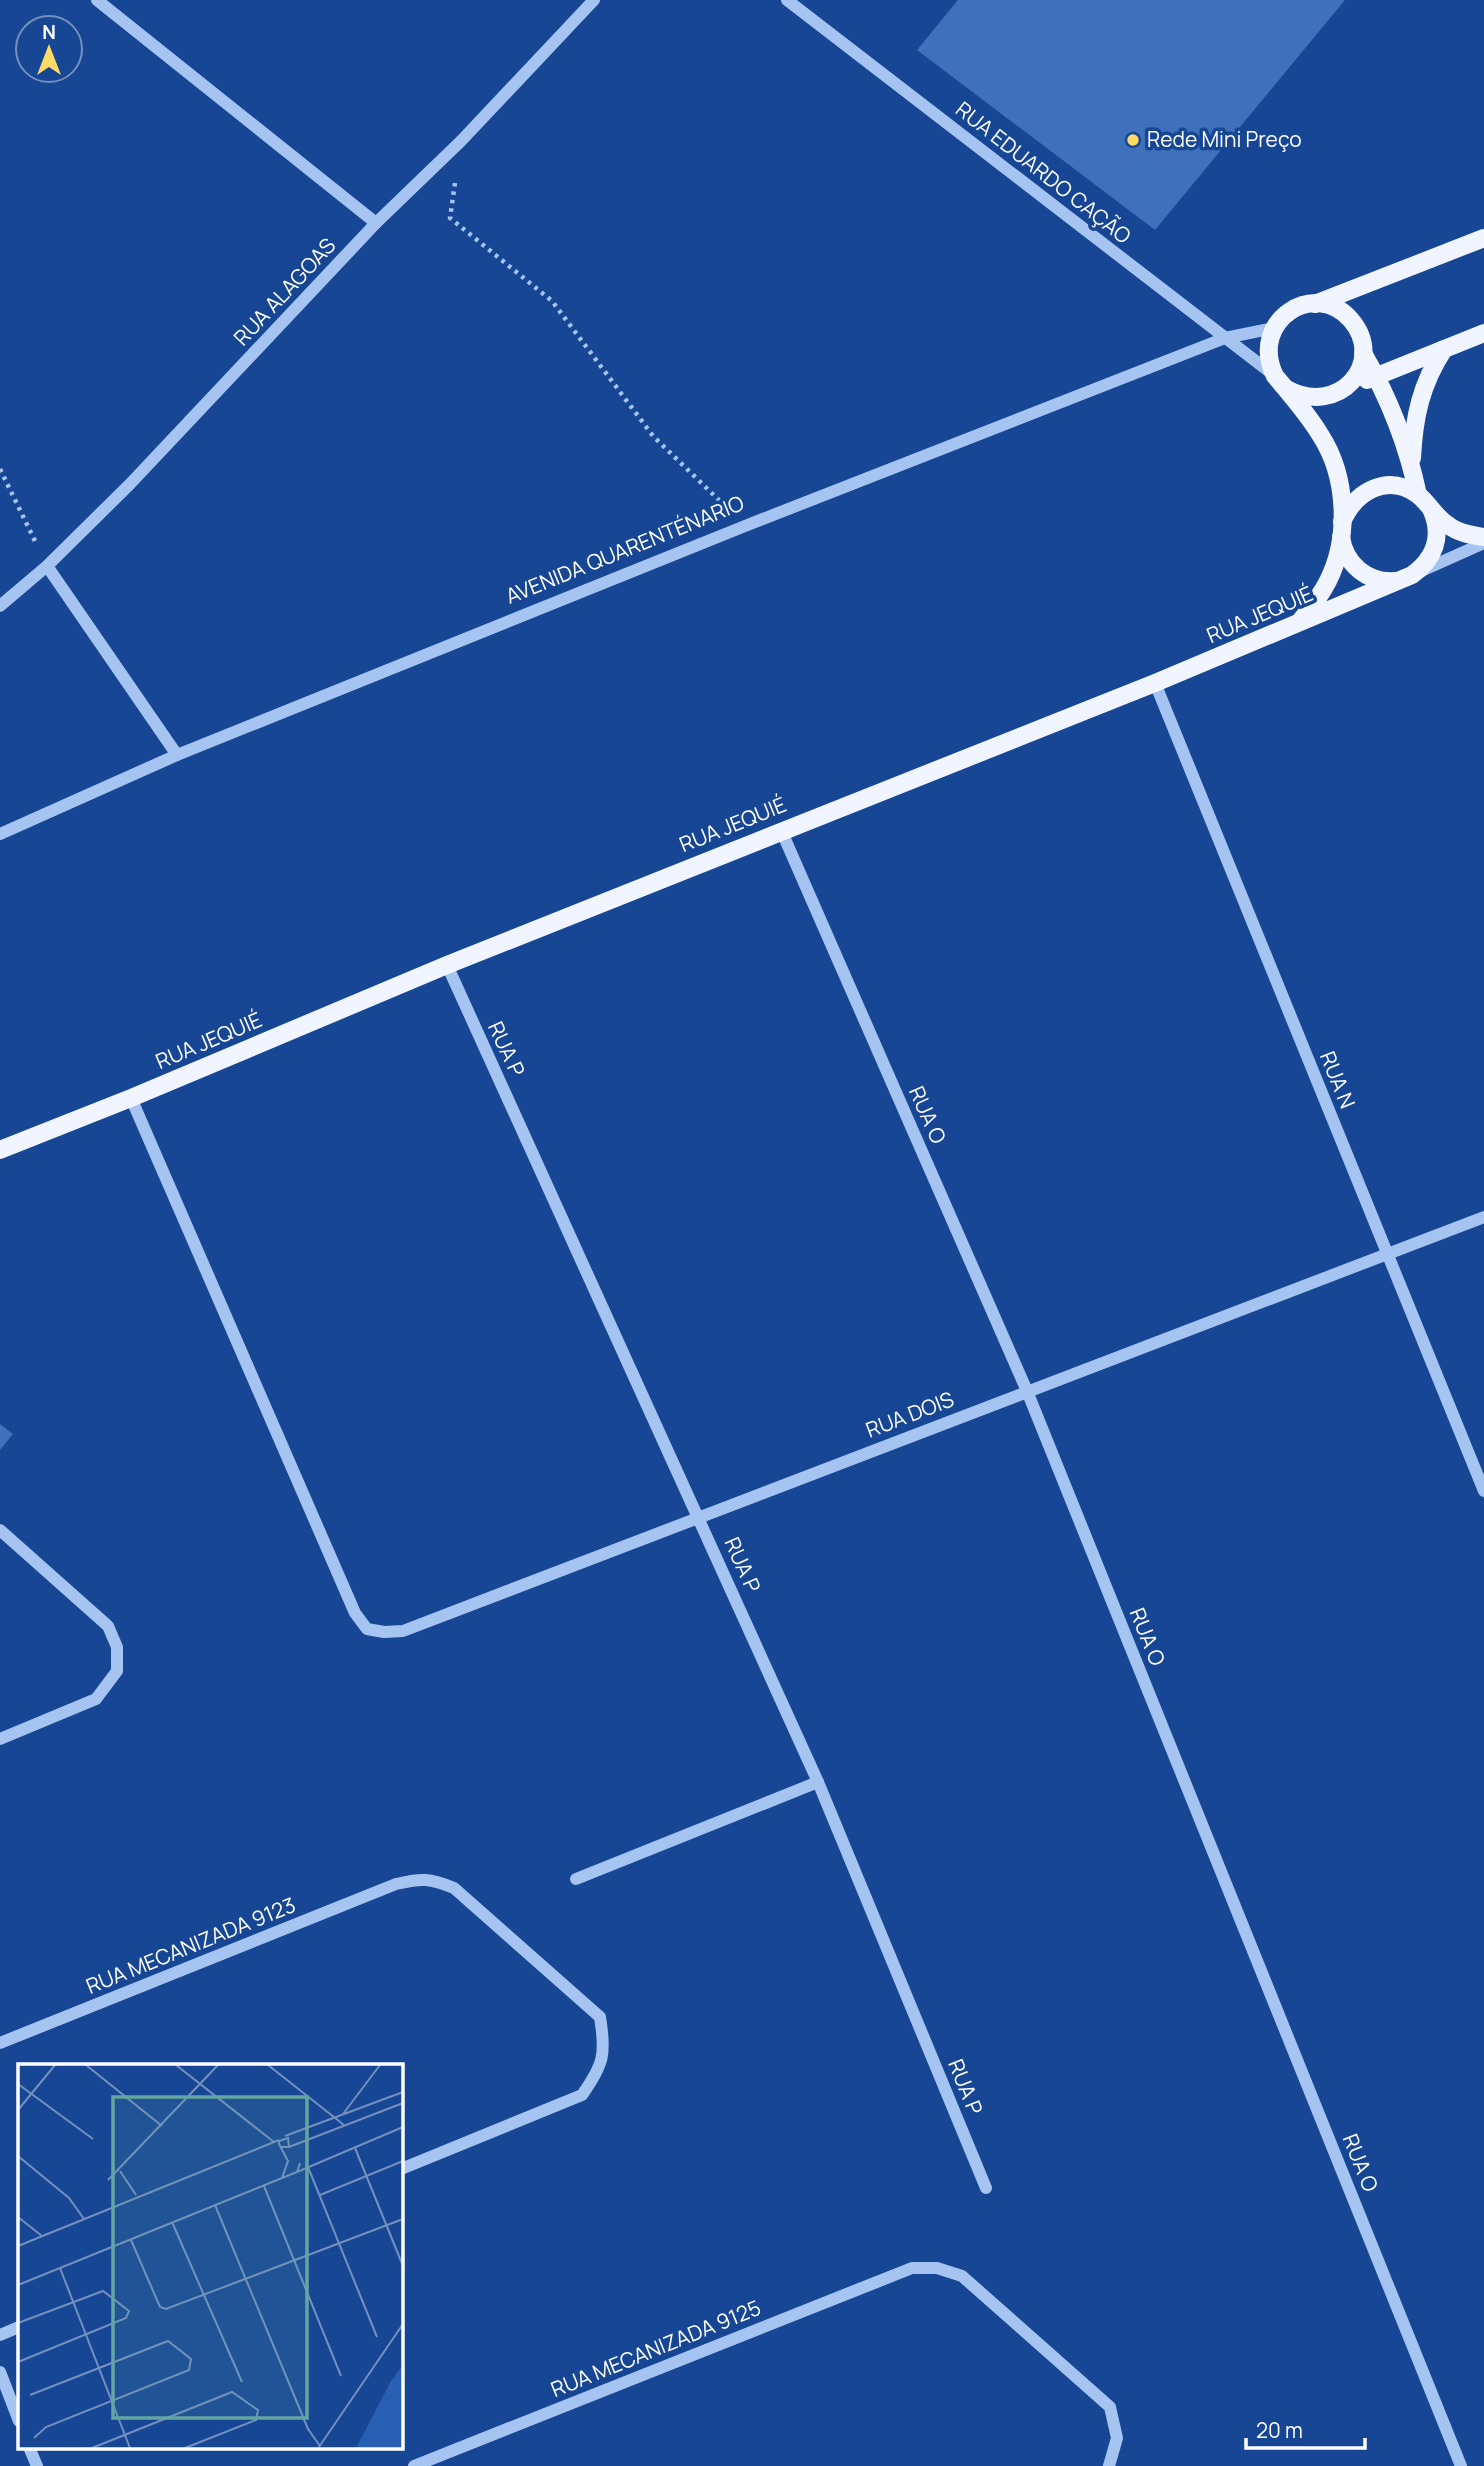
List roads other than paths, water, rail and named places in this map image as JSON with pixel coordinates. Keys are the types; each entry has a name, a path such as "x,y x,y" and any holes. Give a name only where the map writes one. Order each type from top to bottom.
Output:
{"main road":[{"path":"1432,511 1437,530 1433,552 1428,561 1407,577 1391,581 1379,580 1359,571 1345,552 1339,484 1331,454 1309,417 1280,382 1270,365 1269,340 1282,317 1302,307 1484,237"},
{"path":"1302,307 1331,306 1350,319 1359,332 1363,353 1377,377 1412,469 1418,495"},
{"path":"1280,382 1304,397 1335,394 1350,384 1377,377 1484,333"},
{"path":"1412,469 1414,421 1420,395 1444,349"},
{"path":"1350,384 1358,373 1363,353"},
{"path":"1298,623 1329,580 1342,526 1356,498 1373,488 1401,487 1418,495 1450,528 1484,537"},
{"name":"RUA JEQUIÉ","path":"0,1150 447,965 1155,684 1407,577"}],"street":[{"path":"97,0 376,223"},
{"name":"RUA ALAGOAS","path":"0,606 47,566 130,484 376,223 461,141 594,0"},
{"name":"RUA EDUARDO CAÇÃO","path":"787,0 1280,382"},
{"name":"AVENIDA QUARENTÉNARIO","path":"0,834 177,755 745,526 1224,338 1274,328"},
{"name":"RUA JEQUIÉ","path":"1407,577 1484,543"},
{"path":"47,566 177,755"},
{"name":"RUA N","path":"1155,684 1484,1491"},
{"name":"RUA O","path":"782,830 1027,1391 1461,2466"},
{"name":"RUA P","path":"447,965 818,1782 986,2188"},
{"name":"RUA DOIS","path":"131,1098 355,1613 367,1629 384,1632 404,1631 1484,1217"},
{"path":"0,1530 108,1626 117,1647 117,1671 96,1699 0,1739"},
{"path":"576,1879 818,1782"},
{"name":"RUA MECANIZADA 9123","path":"0,2043 396,1884 419,1878 435,1880 454,1888 600,2017 604,2044 598,2071 582,2095 402,2169"},
{"name":"RUA MECANIZADA 9125","path":"414,2466 912,2268 937,2268 962,2276 1110,2407 1117,2438 1109,2466"},
{"path":"0,2335 18,2327"},
{"path":"0,2372 18,2418"},
{"path":"29,2448 37,2466"}],"place":[{"name":"Rede Mini Preço","path":"1133,140"}]}
